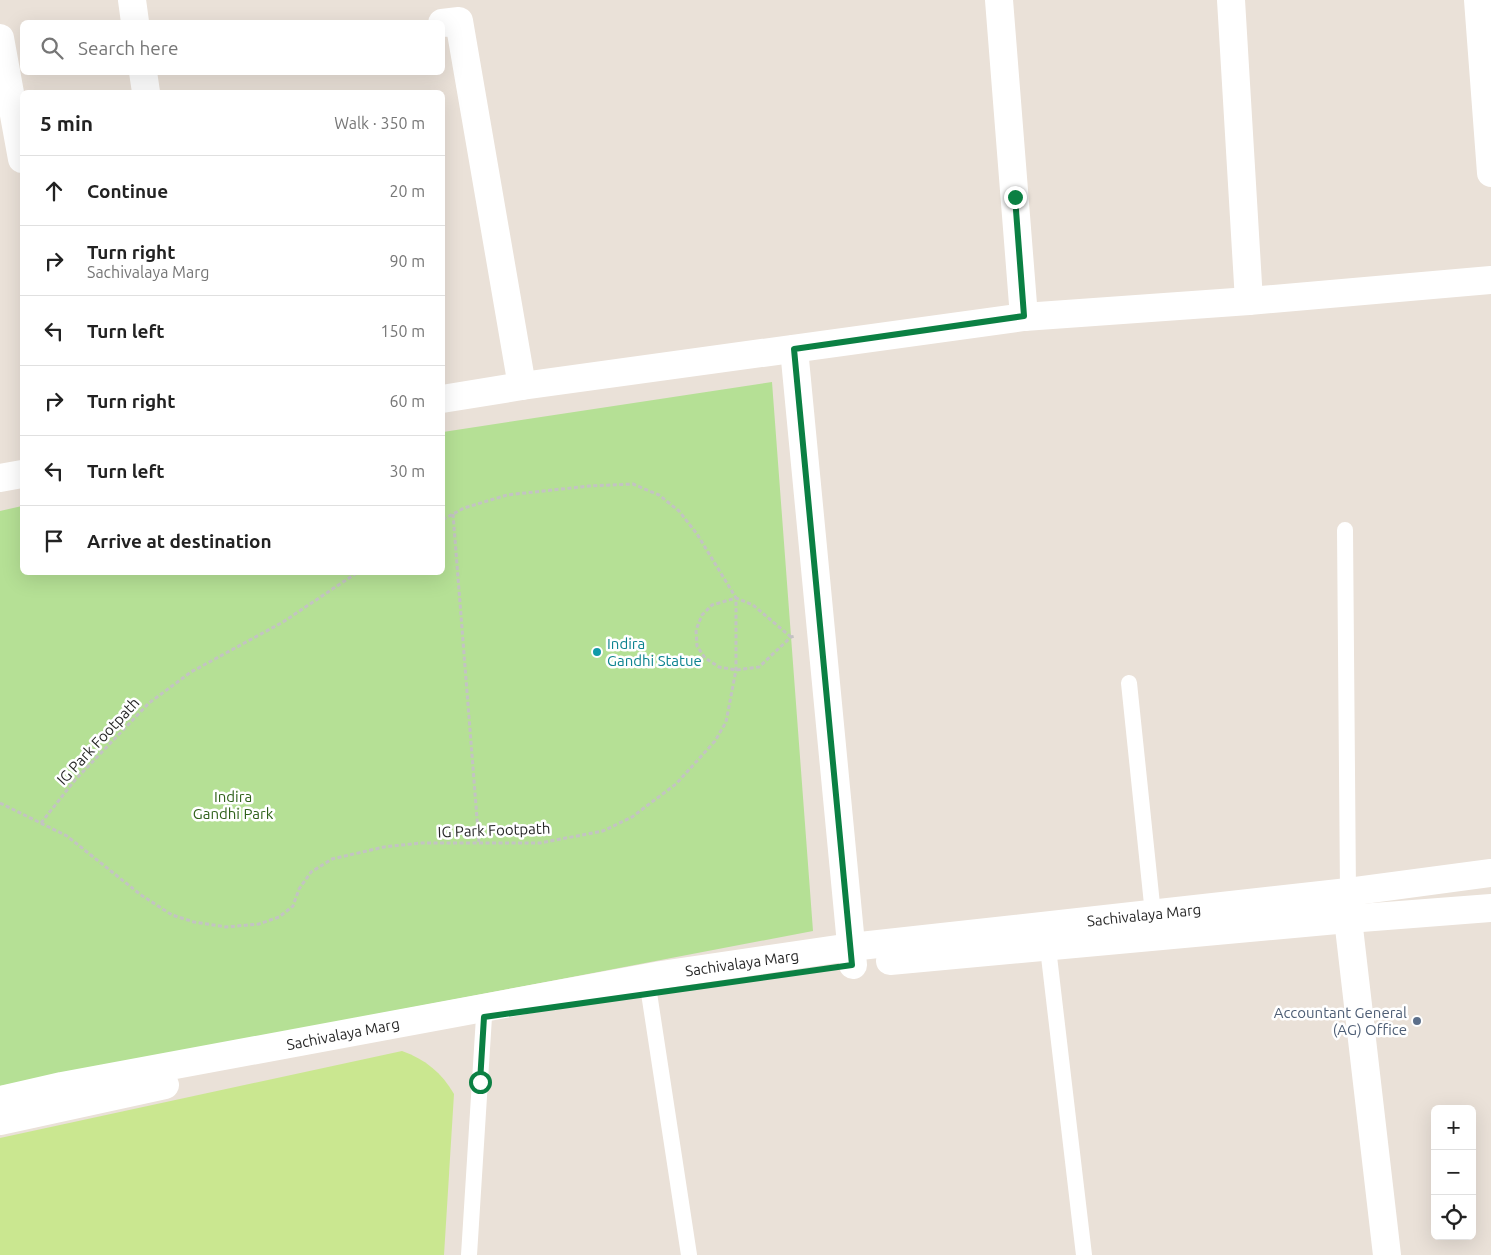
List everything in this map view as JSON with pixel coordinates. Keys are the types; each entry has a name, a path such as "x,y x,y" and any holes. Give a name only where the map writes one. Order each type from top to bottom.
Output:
{"street":[{"path":"132,0 135,20"},
{"path":"999,0 1024,316"},
{"path":"1231,0 1249,301"},
{"path":"1478,0 1491,173"},
{"path":"445,23 459,21 522,386"},
{"path":"0,38 20,148"},
{"path":"143,75 146,90"},
{"path":"445,399 522,386 1024,316 1249,301 1491,280"},
{"path":"794,349 852,956"},
{"path":"0,478 20,474"},
{"name":"Sachivalaya Marg","path":"0,1100 72,1084 661,975 852,956 1153,914 1348,892 1491,873"},
{"path":"1348,892 1348,919 1388,1255"},
{"name":"Sachivalaya Marg","path":"0,1121 484,1017 649,993 852,956 1048,948 1348,919 1490,912"}],"lane":[{"path":"1345,530 1348,892"},
{"path":"1129,682 1153,914"},
{"path":"1048,948 1084,1255"},
{"path":"649,993 689,1255"},
{"path":"469,1255 484,1017"}],"path":[{"path":"445,518 464,508 507,495 589,486 633,484 660,495 679,511 697,534 736,598 753,605 791,637 758,667 736,670 719,667 705,658 697,646 696,630 702,615 712,605 736,598"},
{"path":"452,514 479,844"},
{"name":"IG Park Footpath","path":"41,823 75,780 149,703 191,672 283,622 354,575"},
{"name":"IG Park Footpath","path":"0,803 67,836 141,895 172,915 194,922 226,927 259,924 279,918 293,906 299,889 311,872 332,859 384,847 420,843 540,843 603,831 632,817 676,784 715,741 726,722 736,670 736,598"}],"green space":[{"name":"Indira Gandhi Park","path":"772,382 813,931 0,1086 0,511 20,506 20,575 445,575 445,432"},
{"path":"402,1051 418,1058 432,1068 454,1094 444,1255 0,1255 0,1138"}],"place":[{"name":"Indira Gandhi Statue","path":"597,652"},
{"name":"Accountant General (AG) Office","path":"1417,1021"}],"route":[{"path":"480,1082 484,1017 852,965 794,349 1024,316 1015,197"}]}
